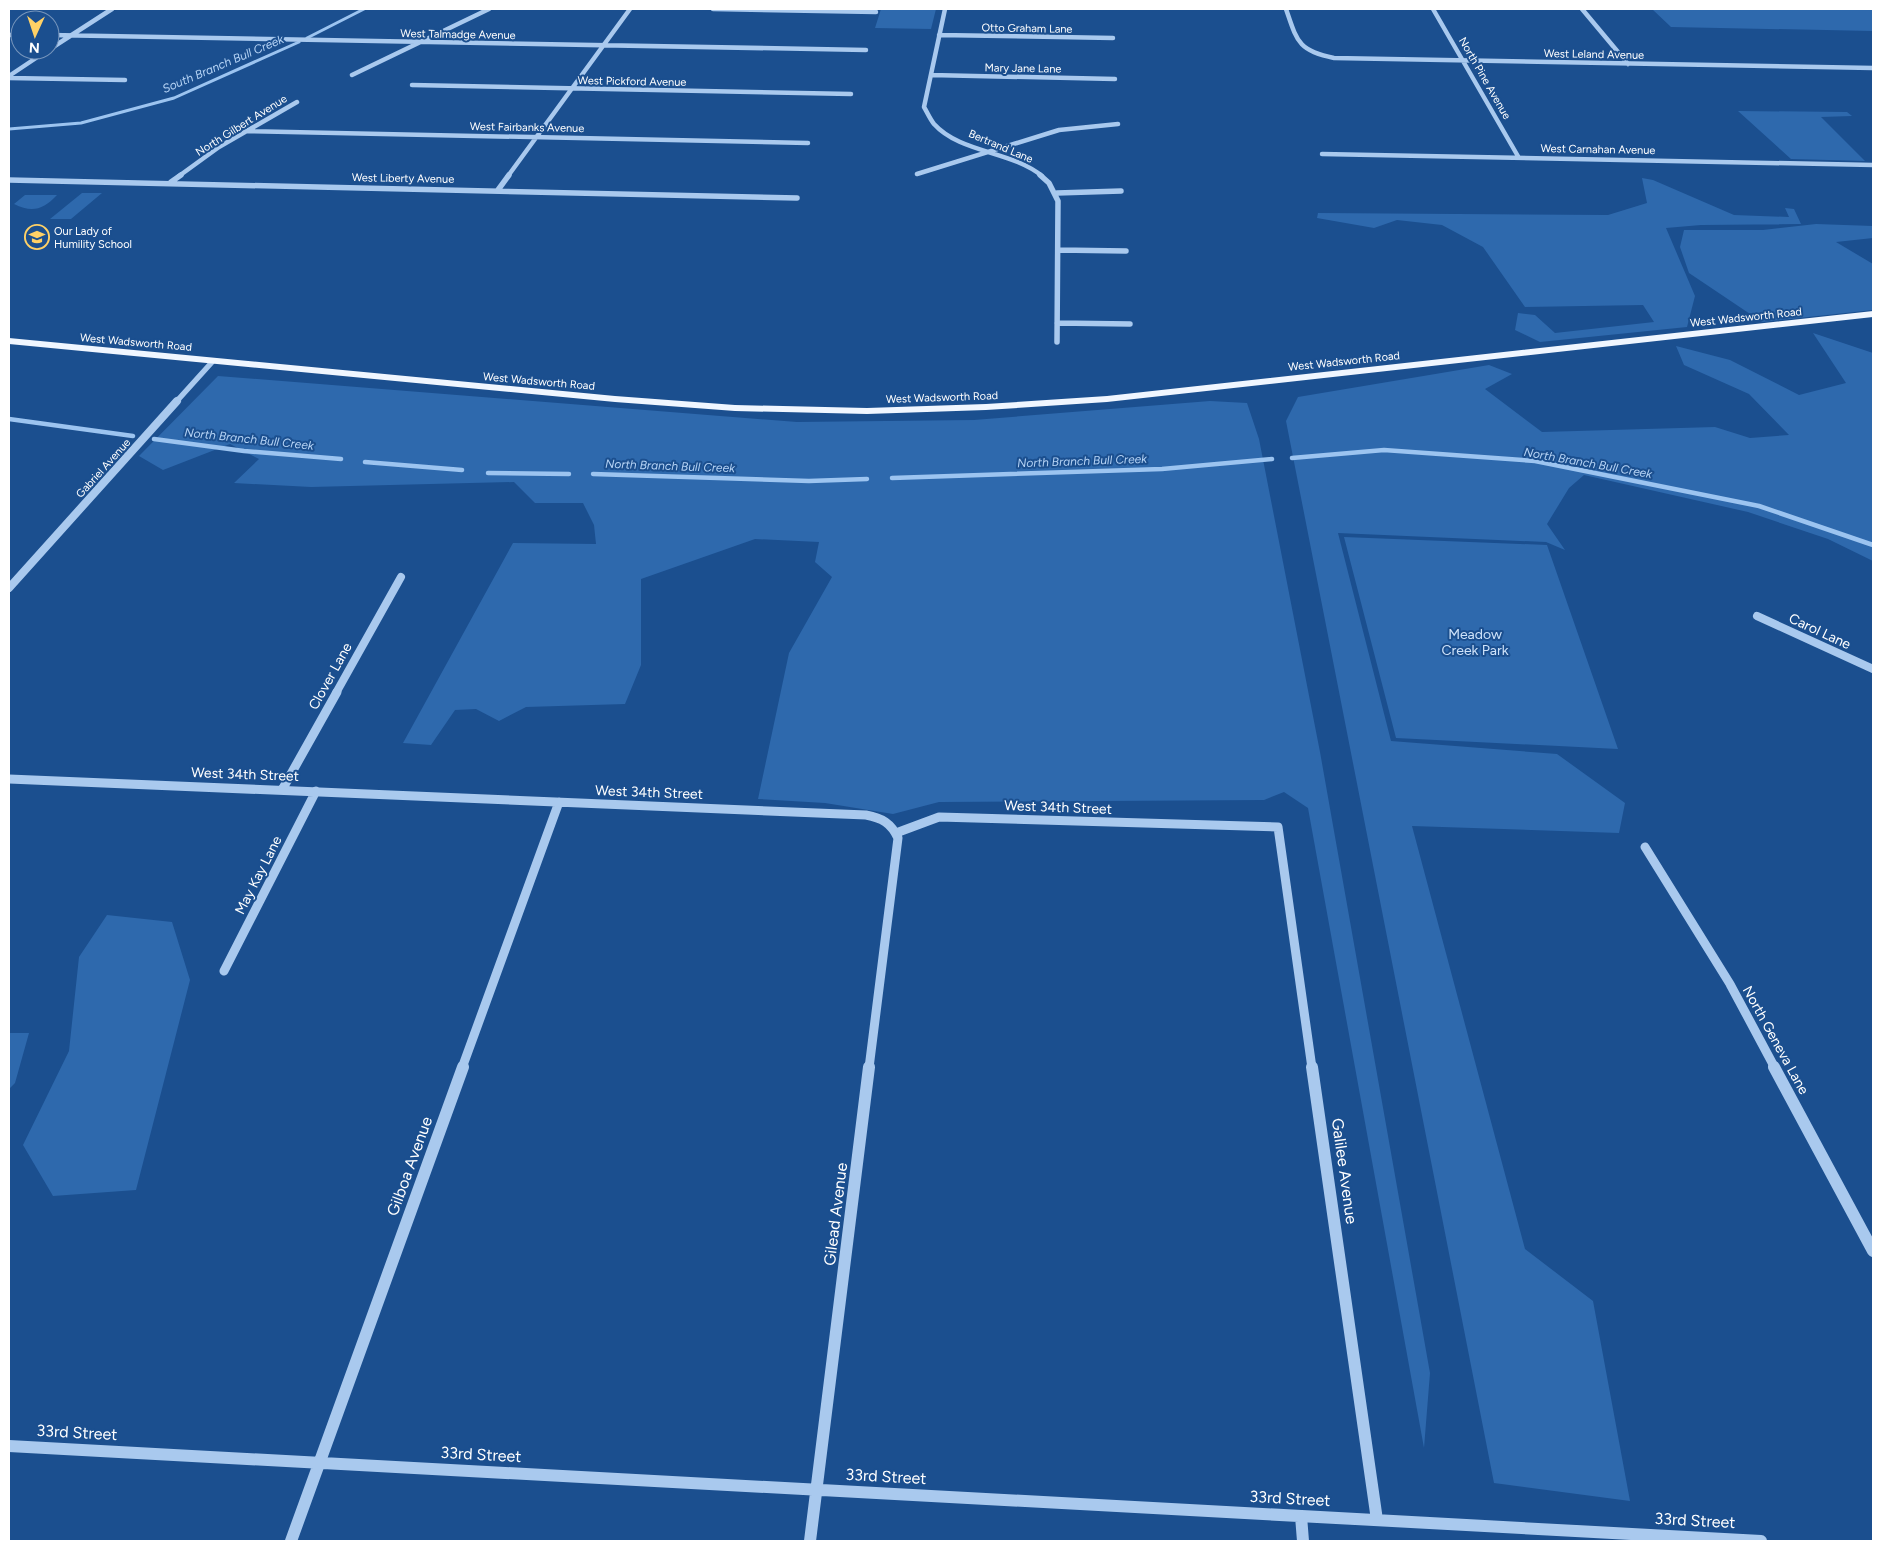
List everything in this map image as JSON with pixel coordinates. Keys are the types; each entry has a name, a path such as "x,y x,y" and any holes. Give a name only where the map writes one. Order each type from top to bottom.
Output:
{"main road":[{"name":"West Wadsworth Road","path":"9,342 615,399 735,408 867,410 969,408 1107,399 1873,314"}],"street":[{"path":"60,42 112,9"},
{"path":"352,76 489,9"},
{"path":"498,190 630,9"},
{"path":"713,9 876,12"},
{"name":"Bertrand Lane","path":"945,9 924,107 927,118 942,131 1013,160 1045,177 1057,193"},
{"path":"1286,9 1303,50 1316,54"},
{"name":"North Pine Avenue","path":"1433,9 1519,158"},
{"path":"1582,9 1628,64"},
{"name":"Otto Graham Lane","path":"939,35 1114,38"},
{"name":"West Talmadge Avenue","path":"60,36 866,50"},
{"name":"West Leland Avenue","path":"1316,54 1346,59 1873,68"},
{"path":"9,77 33,60"},
{"name":"Mary Jane Lane","path":"931,75 1115,79"},
{"path":"9,77 126,80"},
{"name":"West Pickford Avenue","path":"412,85 852,94"},
{"name":"North Gilbert Avenue","path":"171,182 247,130 296,102"},
{"path":"918,174 1059,130 1118,124"},
{"name":"West Fairbanks Avenue","path":"247,130 808,143"},
{"name":"West Carnahan Avenue","path":"1322,154 1873,165"},
{"name":"West Liberty Avenue","path":"9,180 171,182 797,198"},
{"path":"1057,342 1057,193 1121,191"},
{"path":"1058,250 1126,251"},
{"path":"1057,323 1130,324"},
{"name":"Gabriel Avenue","path":"9,588 213,361"},
{"name":"Clover Lane","path":"282,790 401,577"},
{"name":"Carol Lane","path":"1757,616 1873,669"},
{"name":"West 34th Street","path":"9,779 866,814 885,819 894,827 896,833 939,817 1278,827"},
{"name":"May Kay Lane","path":"224,971 316,791"},
{"name":"Gilboa Avenue","path":"291,1541 559,802"},
{"name":"Galilee Avenue","path":"1278,827 1377,1520"},
{"path":"892,892 898,838 896,833"},
{"name":"North Geneva Lane","path":"1645,847 1730,984 1873,1251"},
{"name":"Gilead Avenue","path":"810,1541 892,892"},
{"name":"33rd Street","path":"9,1446 1761,1541"},
{"path":"1300,1516 1303,1541"}],"green space":[{"path":"881,9 936,9 931,29 875,28"},
{"path":"1652,9 1873,9 1873,31 1671,27"},
{"path":"1738,111 1847,112 1852,116 1821,117 1865,161 1791,159"},
{"path":"1642,178 1653,180 1734,215 1789,217 1785,208 1794,209 1801,224 1701,225 1666,228 1695,296 1687,327 1540,342 1515,330 1518,313 1535,315 1555,333 1654,322 1643,305 1525,307 1483,247 1442,225 1397,220 1374,228 1317,218 1318,213 1608,215 1647,203"},
{"path":"82,193 102,193 71,219 50,219"},
{"path":"25,195 57,195 42,207 32,209 14,204"},
{"path":"1816,224 1873,226 1873,238 1836,242 1873,264 1873,310 1762,322 1689,273 1680,247 1684,230 1763,230"},
{"path":"1813,333 1873,353 1873,561 1828,539 1748,512 1584,475 1569,488 1547,524 1565,550 1546,542 1338,533 1391,741 1557,754 1625,803 1619,833 1412,826 1525,1249 1593,1301 1630,1501 1494,1483 1286,421 1298,397 1489,365 1512,374 1485,389 1542,432 1715,427 1750,438 1789,435 1749,394 1684,365 1676,346 1730,360 1799,395 1846,383"},
{"path":"218,376 797,422 974,420 1210,401 1247,403 1259,439 1320,752 1430,1373 1424,1448 1308,808 1284,792 1264,800 939,802 893,814 825,803 758,799 789,653 832,577 815,562 819,542 755,539 641,579 641,665 625,704 526,707 499,721 476,709 455,710 431,745 403,743 513,543 596,544 594,525 583,503 535,503 514,482 311,487 234,483 259,459 230,444 163,470 139,456"},
{"name":"Meadow Creek Park","path":"1344,537 1547,545 1618,749 1396,738"},
{"path":"107,915 172,922 190,980 136,1190 53,1196 23,1145 69,1051 79,957"},
{"path":"9,1033 29,1033 15,1083 9,1089"}],"waterway":[{"name":"South Branch Bull Creek","path":"307,38 364,9"},
{"name":"South Branch Bull Creek","path":"9,129 81,123 174,98 299,42"},
{"name":"North Branch Bull Creek","path":"9,419 133,436"},
{"name":"North Branch Bull Creek","path":"154,439 244,451 341,459"},
{"name":"North Branch Bull Creek","path":"1292,458 1384,450 1535,461 1759,506 1873,545"},
{"name":"North Branch Bull Creek","path":"892,478 1162,469 1272,459"},
{"name":"North Branch Bull Creek","path":"365,462 462,470"},
{"name":"North Branch Bull Creek","path":"488,473 569,474"},
{"name":"North Branch Bull Creek","path":"593,474 809,481 867,479"}],"place":[{"name":"Our Lady of Humility School","path":"37,237"}]}
